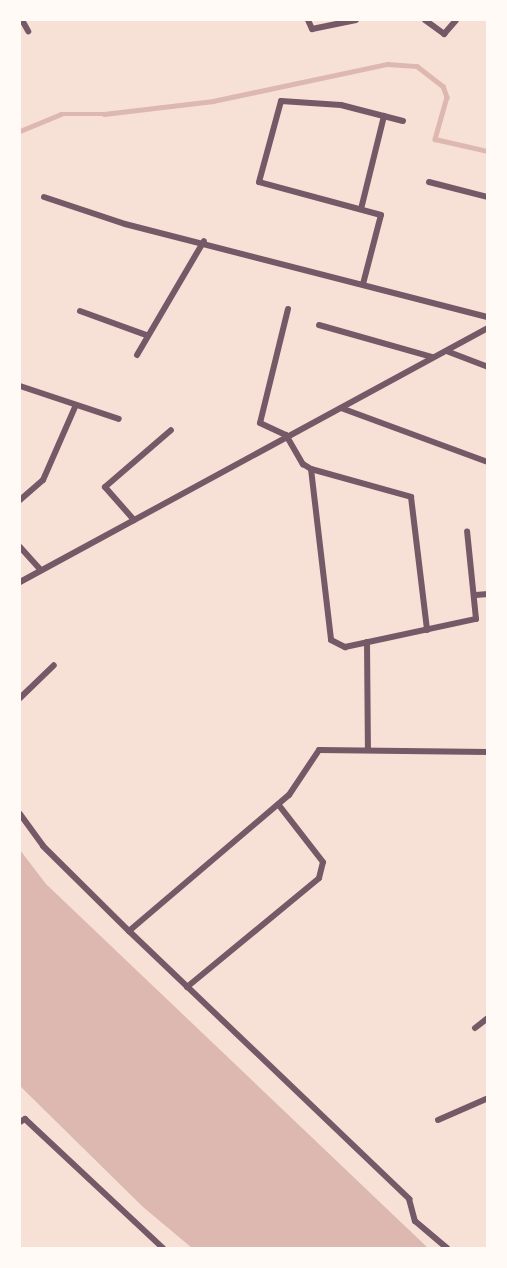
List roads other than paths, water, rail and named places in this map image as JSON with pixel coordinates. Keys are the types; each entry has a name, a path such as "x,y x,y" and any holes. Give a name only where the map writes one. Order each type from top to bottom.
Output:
{"street":[{"path":"22,20 28,31"},
{"path":"308,20 312,29 356,20"},
{"path":"425,20 444,34 456,20"},
{"path":"363,284 381,214 259,182 281,101 341,105 403,120"},
{"path":"362,209 384,116"},
{"path":"429,182 488,197"},
{"path":"44,197 124,224 204,242 488,317"},
{"path":"138,355 146,335 204,242"},
{"path":"288,309 260,423 286,435 303,464 310,469 411,497 427,630"},
{"path":"80,311 146,335"},
{"path":"319,325 432,357"},
{"path":"20,582 286,435 341,408 432,357 448,352 488,328"},
{"path":"448,352 488,367"},
{"path":"20,386 119,419"},
{"path":"20,500 43,480 76,405"},
{"path":"341,408 488,462"},
{"path":"134,520 105,487 171,429"},
{"path":"310,469 331,640 345,647 476,619 476,595 467,531"},
{"path":"20,547 40,570"},
{"path":"476,595 488,594"},
{"path":"368,642 368,749"},
{"path":"20,698 54,665"},
{"path":"129,931 289,795 319,750 488,752"},
{"path":"187,987 320,878 323,862 278,804"},
{"path":"20,814 43,846 129,931 409,1198 415,1221 447,1248"},
{"path":"476,1028 488,1018"},
{"path":"438,1120 488,1098"},
{"path":"20,1122 25,1119 163,1248"}],"waterway":[{"path":"20,131 61,114 104,114 213,101 387,64 417,66 443,86 447,97 435,139 488,151"}]}
